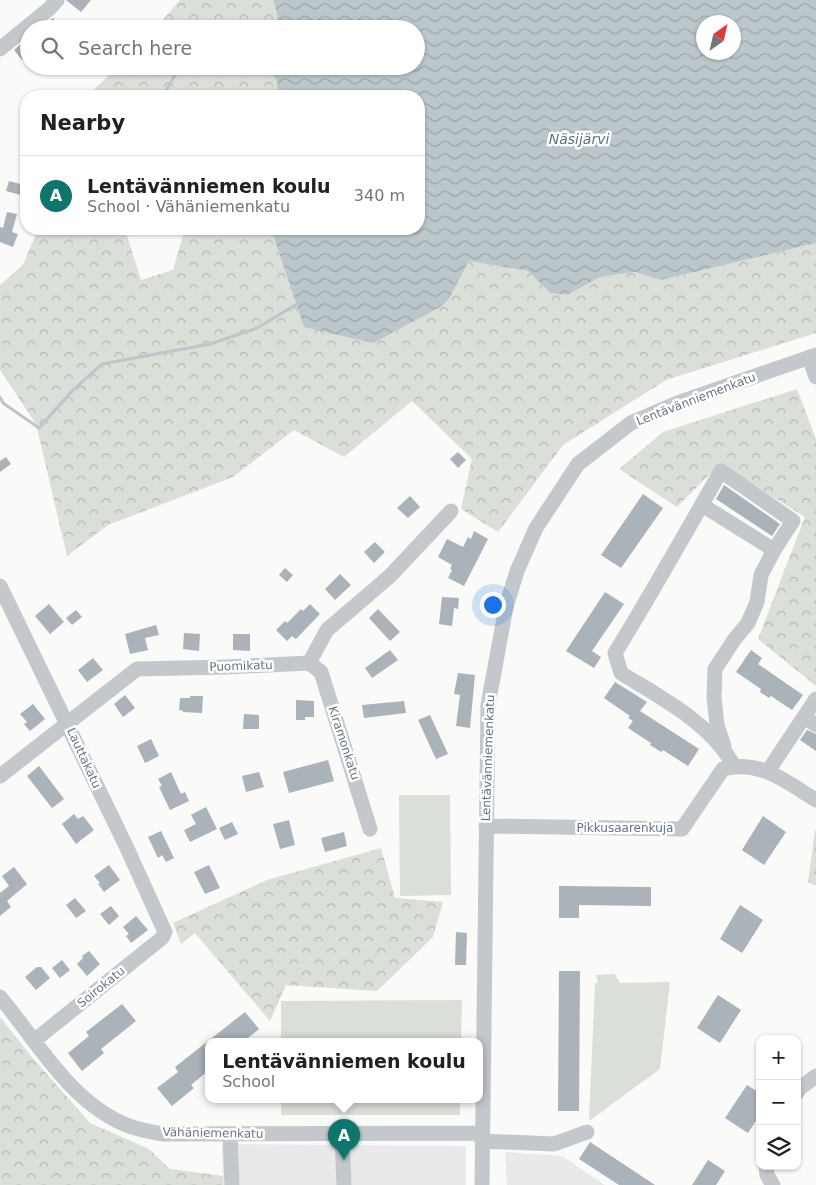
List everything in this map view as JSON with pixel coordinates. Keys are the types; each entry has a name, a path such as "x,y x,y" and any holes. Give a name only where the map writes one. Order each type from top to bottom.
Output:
{"street":[{"path":"35,20 57,0"},
{"path":"0,49 20,33"},
{"path":"813,356 816,377"},
{"name":"Lentävänniemenkatu","path":"483,1059 488,705 506,607 516,571 536,528 578,464 631,424 680,402 813,356"},
{"path":"730,759 717,725 714,697 715,669 734,640 748,624 757,602 761,575 774,550 793,521 721,471 651,595 615,653 621,673 675,707 706,731 730,759 768,771 816,800"},
{"path":"702,505 774,550"},
{"path":"309,663 327,630 390,576 450,511"},
{"name":"Lauttakatu","path":"0,586 126,846 165,932"},
{"name":"Puomikatu","path":"0,776 137,669 309,663"},
{"name":"Kiramonkatu","path":"309,663 321,672 370,828"},
{"path":"768,771 810,721 816,699"},
{"name":"Pikkusaarenkuja","path":"486,826 682,829 730,759"},
{"name":"Soirokatu","path":"35,1040 162,938 165,932"},
{"name":"Vähäniemenkatu","path":"0,997 57,1070 84,1097 109,1116 130,1126 163,1134 342,1134 482,1137 554,1144 587,1132"},
{"path":"801,1087 816,1076"},
{"name":"Lentävänniemenkatu","path":"482,1103 482,1185"},
{"path":"230,1134 232,1185"},
{"path":"342,1134 344,1185"},
{"path":"766,1170 766,1175 773,1185"}],"shaded area":[{"path":"222,1144 466,1146 466,1185 223,1185"},
{"path":"505,1152 562,1156 605,1185 507,1185"}],"green space":[{"path":"180,0 273,0 277,14 277,20 163,20"},
{"path":"109,75 274,75 277,82 278,90 93,90"},
{"path":"36,235 127,235 141,280 173,270 183,235 273,235 304,327 440,307 449,299 469,261 528,271 550,293 567,295 600,277 635,272 661,280 816,243 816,333 666,380 563,445 498,532 461,509 472,459 412,401 344,457 294,430 233,477 108,525 67,556 36,424 0,370 0,285 23,265"},
{"path":"797,389 816,439 816,686 758,639 805,517 720,464 677,507 619,469 663,432"},
{"path":"399,795 450,795 451,895 400,896"},
{"path":"816,830 816,886 808,882"},
{"path":"381,848 395,898 443,902 433,937 377,991 286,985 270,1021 195,933 181,944 173,923 267,880"},
{"path":"615,974 620,983 670,982 660,1069 589,1121 595,983 598,983 596,975"},
{"path":"462,1000 461,1038 281,1038 281,1001"},
{"path":"0,1017 31,1056 90,1123 149,1149 170,1169 223,1176 223,1185 0,1185"},
{"path":"281,1103 460,1103 460,1115 281,1115"}],"water":[{"name":"Näsijärvi","path":"273,0 816,0 816,243 661,280 635,272 600,277 567,295 550,293 528,271 469,261 449,299 440,307 373,343 304,327 273,235 425,235 425,90 278,90 277,82 274,75 425,75 425,20 277,20"}],"building":[{"path":"66,0 91,0 81,12"},
{"path":"20,45 20,58 14,50"},
{"path":"9,181 20,184 20,195 6,191"},
{"path":"7,212 17,214 12,232 18,234 13,247 0,242 0,227 3,228"},
{"path":"458,452 466,460 458,468 450,459"},
{"path":"6,457 11,464 0,472 0,461"},
{"path":"724,485 780,524 772,536 716,499"},
{"path":"643,494 663,508 621,568 601,555"},
{"path":"410,496 420,507 408,518 397,508"},
{"path":"474,531 488,539 464,586 448,578 452,565 438,557 447,539 463,547 468,537 471,539"},
{"path":"375,542 385,552 374,563 364,552"},
{"path":"285,568 293,575 287,582 279,575"},
{"path":"340,574 351,585 335,600 325,589"},
{"path":"605,592 624,604 592,651 601,657 594,668 566,651"},
{"path":"442,597 459,598 458,609 454,608 452,626 439,624"},
{"path":"49,604 64,622 50,634 35,616"},
{"path":"310,604 320,614 296,639 292,636 287,641 276,630 285,621 287,623 301,609 303,611"},
{"path":"378,609 400,632 390,641 369,618"},
{"path":"76,610 82,617 72,625 66,618"},
{"path":"156,625 159,635 145,638 148,650 130,654 125,634"},
{"path":"184,633 200,634 199,651 183,649"},
{"path":"233,634 250,634 250,651 233,650"},
{"path":"390,650 398,660 372,678 365,668"},
{"path":"751,650 762,658 758,664 803,695 792,710 771,696 769,698 760,692 761,689 736,672"},
{"path":"93,658 103,670 87,682 78,670"},
{"path":"458,673 475,675 470,728 456,726 460,695 454,694"},
{"path":"615,682 647,702 640,711 699,749 688,766 663,750 661,752 628,728 633,721 628,718 630,716 604,698"},
{"path":"125,695 135,708 123,717 114,704"},
{"path":"190,696 203,696 202,713 179,710 180,698 190,698"},
{"path":"296,700 314,701 314,717 296,720"},
{"path":"404,701 406,713 364,718 362,705"},
{"path":"33,704 45,719 30,731 24,724 27,722 20,714"},
{"path":"244,714 259,715 259,729 243,729"},
{"path":"430,715 448,754 436,759 418,720"},
{"path":"807,730 816,734 816,751 800,740"},
{"path":"151,739 159,756 145,763 137,746"},
{"path":"328,760 334,781 289,793 283,772"},
{"path":"39,766 64,799 52,808 27,776"},
{"path":"171,772 181,794 185,792 189,801 170,810 159,787 162,786 158,779"},
{"path":"259,772 264,787 246,792 242,776"},
{"path":"206,807 217,829 190,842 184,830 196,824 191,815"},
{"path":"74,814 78,819 83,816 94,830 76,844 62,824"},
{"path":"763,816 786,832 764,865 742,850"},
{"path":"289,820 295,845 280,849 273,824"},
{"path":"232,822 238,834 225,840 219,828"},
{"path":"161,831 174,858 166,862 162,855 158,858 148,837"},
{"path":"344,832 347,846 325,852 321,838"},
{"path":"109,865 120,880 104,892 94,876"},
{"path":"209,865 220,888 205,894 194,872"},
{"path":"14,867 27,884 7,901 11,907 0,916 0,893 9,886 2,876"},
{"path":"559,886 651,887 651,906 579,905 579,918 559,918"},
{"path":"75,898 86,911 76,918 66,905"},
{"path":"740,905 763,920 742,953 720,939"},
{"path":"111,906 119,916 109,925 100,914"},
{"path":"136,916 148,930 131,943 126,936 129,934 123,927"},
{"path":"456,932 467,933 466,965 455,965"},
{"path":"89,951 100,964 87,976 77,964 83,958 82,956"},
{"path":"62,960 70,970 60,978 52,968"},
{"path":"37,967 41,967 50,978 36,990 25,977"},
{"path":"559,971 580,971 579,1111 558,1111"},
{"path":"718,995 741,1010 720,1043 697,1028"},
{"path":"122,1004 136,1021 101,1049 104,1053 82,1071 68,1053 89,1036 86,1032"},
{"path":"245,1012 259,1029 248,1038 212,1038"},
{"path":"205,1043 205,1073 191,1085 194,1088 172,1106 157,1088 178,1072 175,1067"},
{"path":"747,1085 756,1091 756,1121 748,1133 725,1118"},
{"path":"590,1142 655,1185 619,1185 579,1159"},
{"path":"708,1160 725,1171 716,1185 692,1185"}],"waterway":[{"path":"166,90 175,75"},
{"path":"0,397 3,403 39,428 72,391 102,364 210,344 257,328 297,304"}],"place":[{"name":"Lentävänniemen koulu","path":"344,1160"}]}
